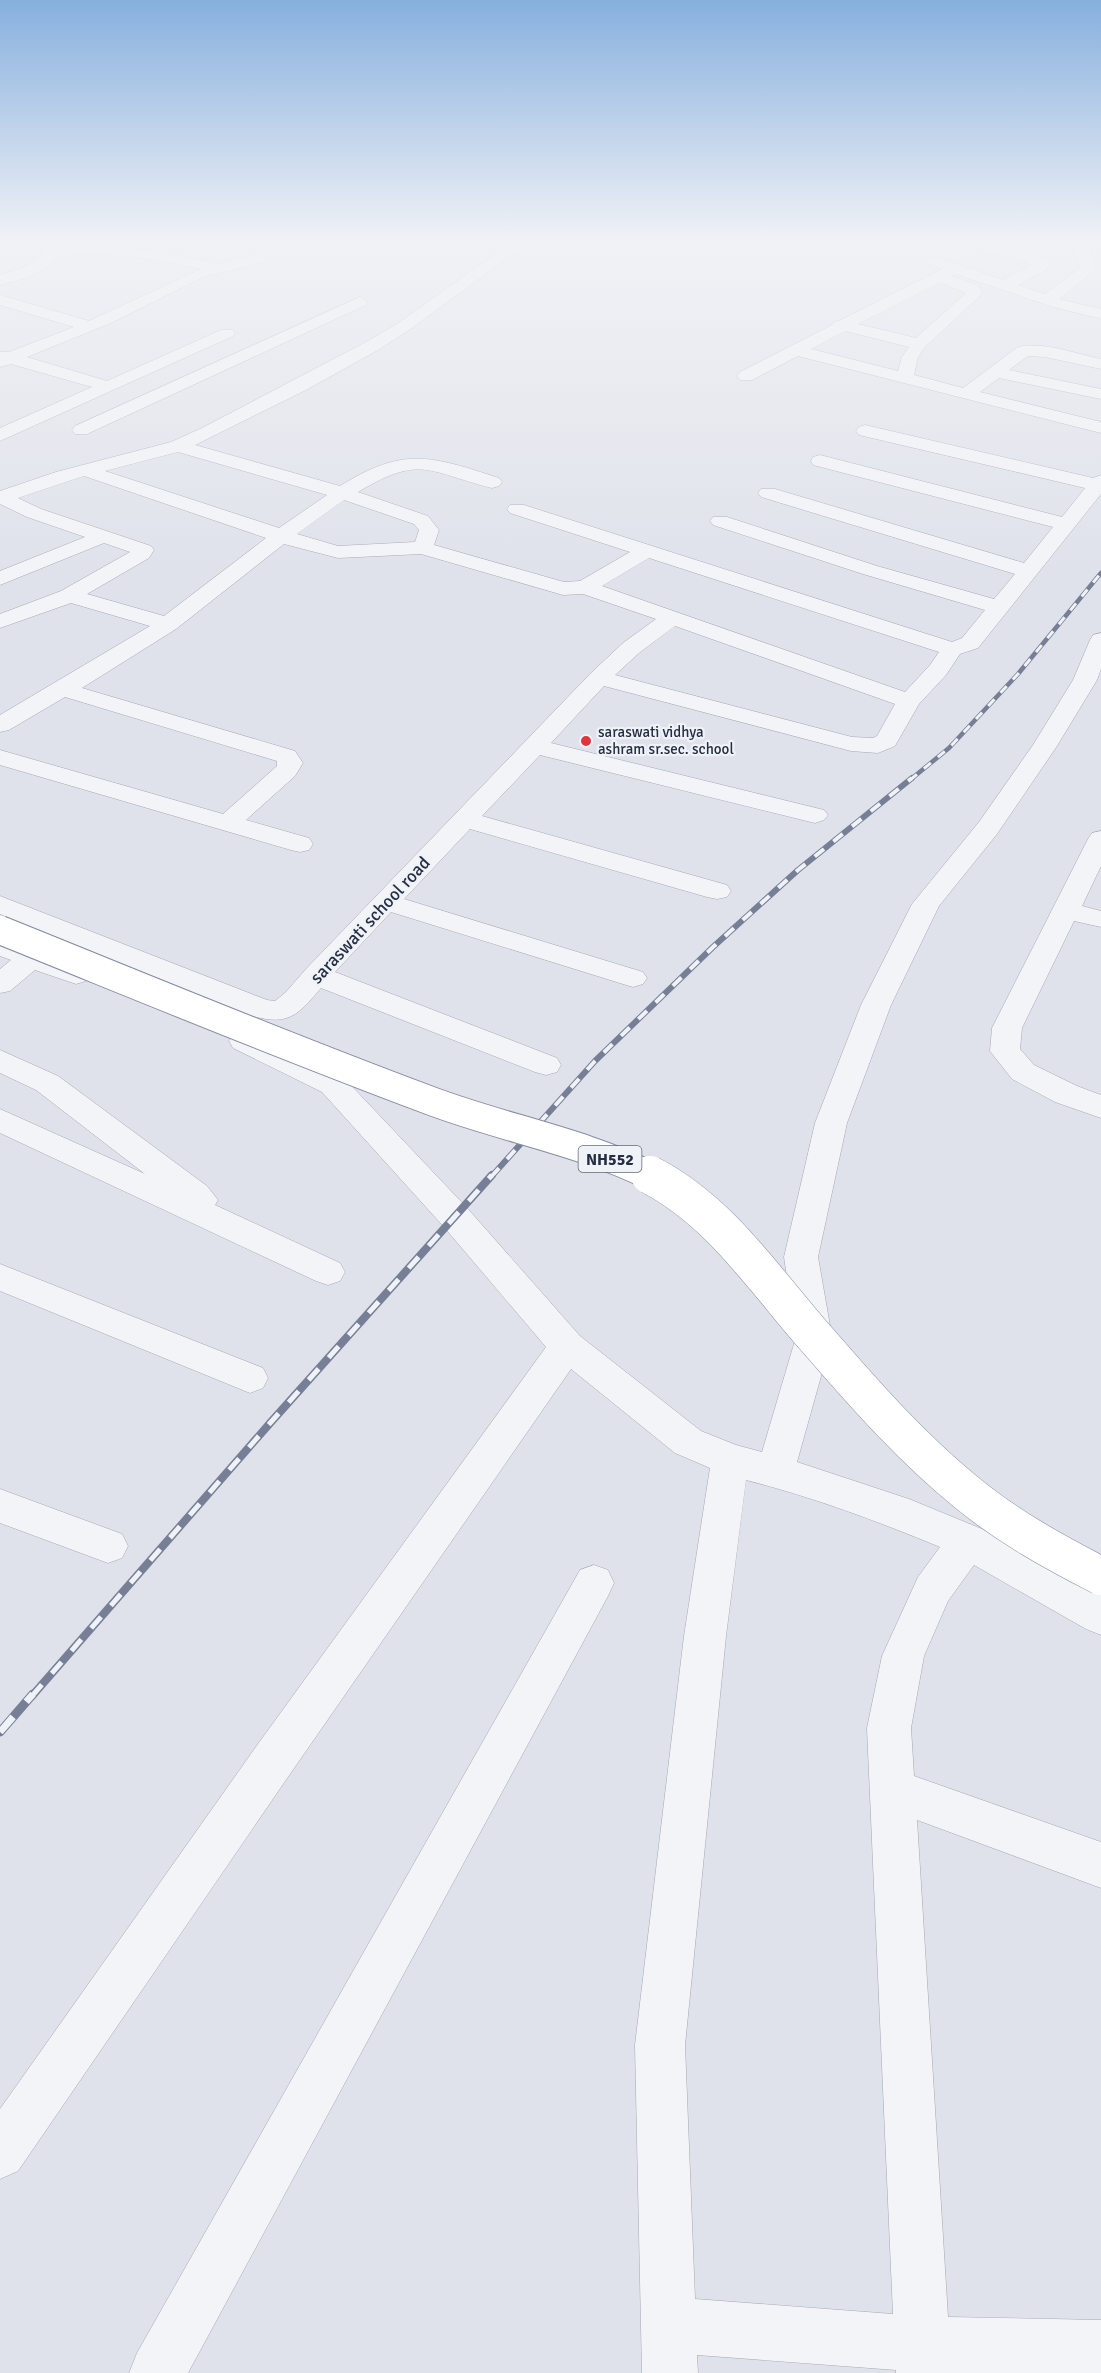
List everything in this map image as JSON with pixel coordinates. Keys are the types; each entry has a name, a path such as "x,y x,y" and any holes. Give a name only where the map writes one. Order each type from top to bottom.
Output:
{"highway":[{"name":"NH552","path":"0,930 237,1026 447,1107 562,1142 639,1169 688,1200 727,1236 876,1408 934,1465 993,1513 1059,1554 1101,1576"}],"street":[{"path":"4,358 18,353"},
{"path":"0,435 181,353"},
{"path":"81,430 248,353"},
{"path":"0,497 84,470 178,446 300,386 360,353"},
{"path":"746,376 789,353"},
{"path":"805,353 1101,428"},
{"path":"905,377 913,353"},
{"path":"967,393 1022,353"},
{"path":"1046,353 1101,364"},
{"path":"4,358 106,386"},
{"path":"995,372 1101,394"},
{"path":"9,410 110,437"},
{"path":"517,509 952,649 970,644 1099,483 865,431"},
{"path":"129,442 157,452"},
{"path":"178,446 342,493 421,519 429,526 430,532 422,548"},
{"path":"820,461 1066,524"},
{"path":"0,725 167,624 280,536 342,493 386,469 407,464 439,466 492,482"},
{"path":"84,470 241,520 280,536 338,552 422,548 548,586 563,589 585,587 909,701"},
{"path":"768,493 1028,571"},
{"path":"0,497 34,513 144,550 142,554 69,596 45,607 0,621"},
{"path":"720,521 870,570 998,607"},
{"path":"0,579 104,536"},
{"path":"585,587 646,551"},
{"path":"69,596 167,624"},
{"name":"saraswati school road","path":"0,904 261,1009 281,1011 296,999 316,975 599,678 631,648 673,618"},
{"path":"775,1471 814,1337 801,1257 831,1123 876,1005 926,903 988,828 1045,746 1084,680 1101,640"},
{"path":"599,678 867,747 878,746 885,741 909,701 938,670 952,649"},
{"path":"62,689 286,756 291,763 286,771 228,823"},
{"path":"535,746 815,815"},
{"path":"0,757 300,844"},
{"path":"465,819 717,891"},
{"path":"1101,839 1007,1028 1005,1052 1023,1072 1066,1094 1101,1107"},
{"path":"386,902 633,978"},
{"path":"1066,910 1101,920"},
{"path":"0,946 250,1043 333,1085 456,1218 567,1347 688,1442 730,1460 775,1471 895,1511 968,1541 1101,1616"},
{"path":"0,984 32,958"},
{"path":"316,975 546,1065"},
{"path":"0,1060 47,1083 195,1194 219,1222"},
{"path":"0,1120 328,1272"},
{"path":"0,1277 250,1378"},
{"path":"0,2153 267,1768 567,1347"},
{"path":"730,1460 705,1636 660,2045 669,2349 923,2359 1101,2348"},
{"path":"0,1506 108,1546"},
{"path":"923,2359 889,1728 903,1656 932,1590 968,1541"},
{"path":"157,2373 594,1583"},
{"path":"893,1790 1101,1865"}],"railway":[{"path":"910,780 949,748 1018,674 1101,573"},
{"path":"491,1177 595,1061 713,947 798,870 912,778"},
{"path":"32,1696 271,1422 492,1175"},
{"path":"0,1732 33,1694"}],"place":[{"name":"saraswati vidhya ashram sr.sec. school","path":"586,741"}]}
